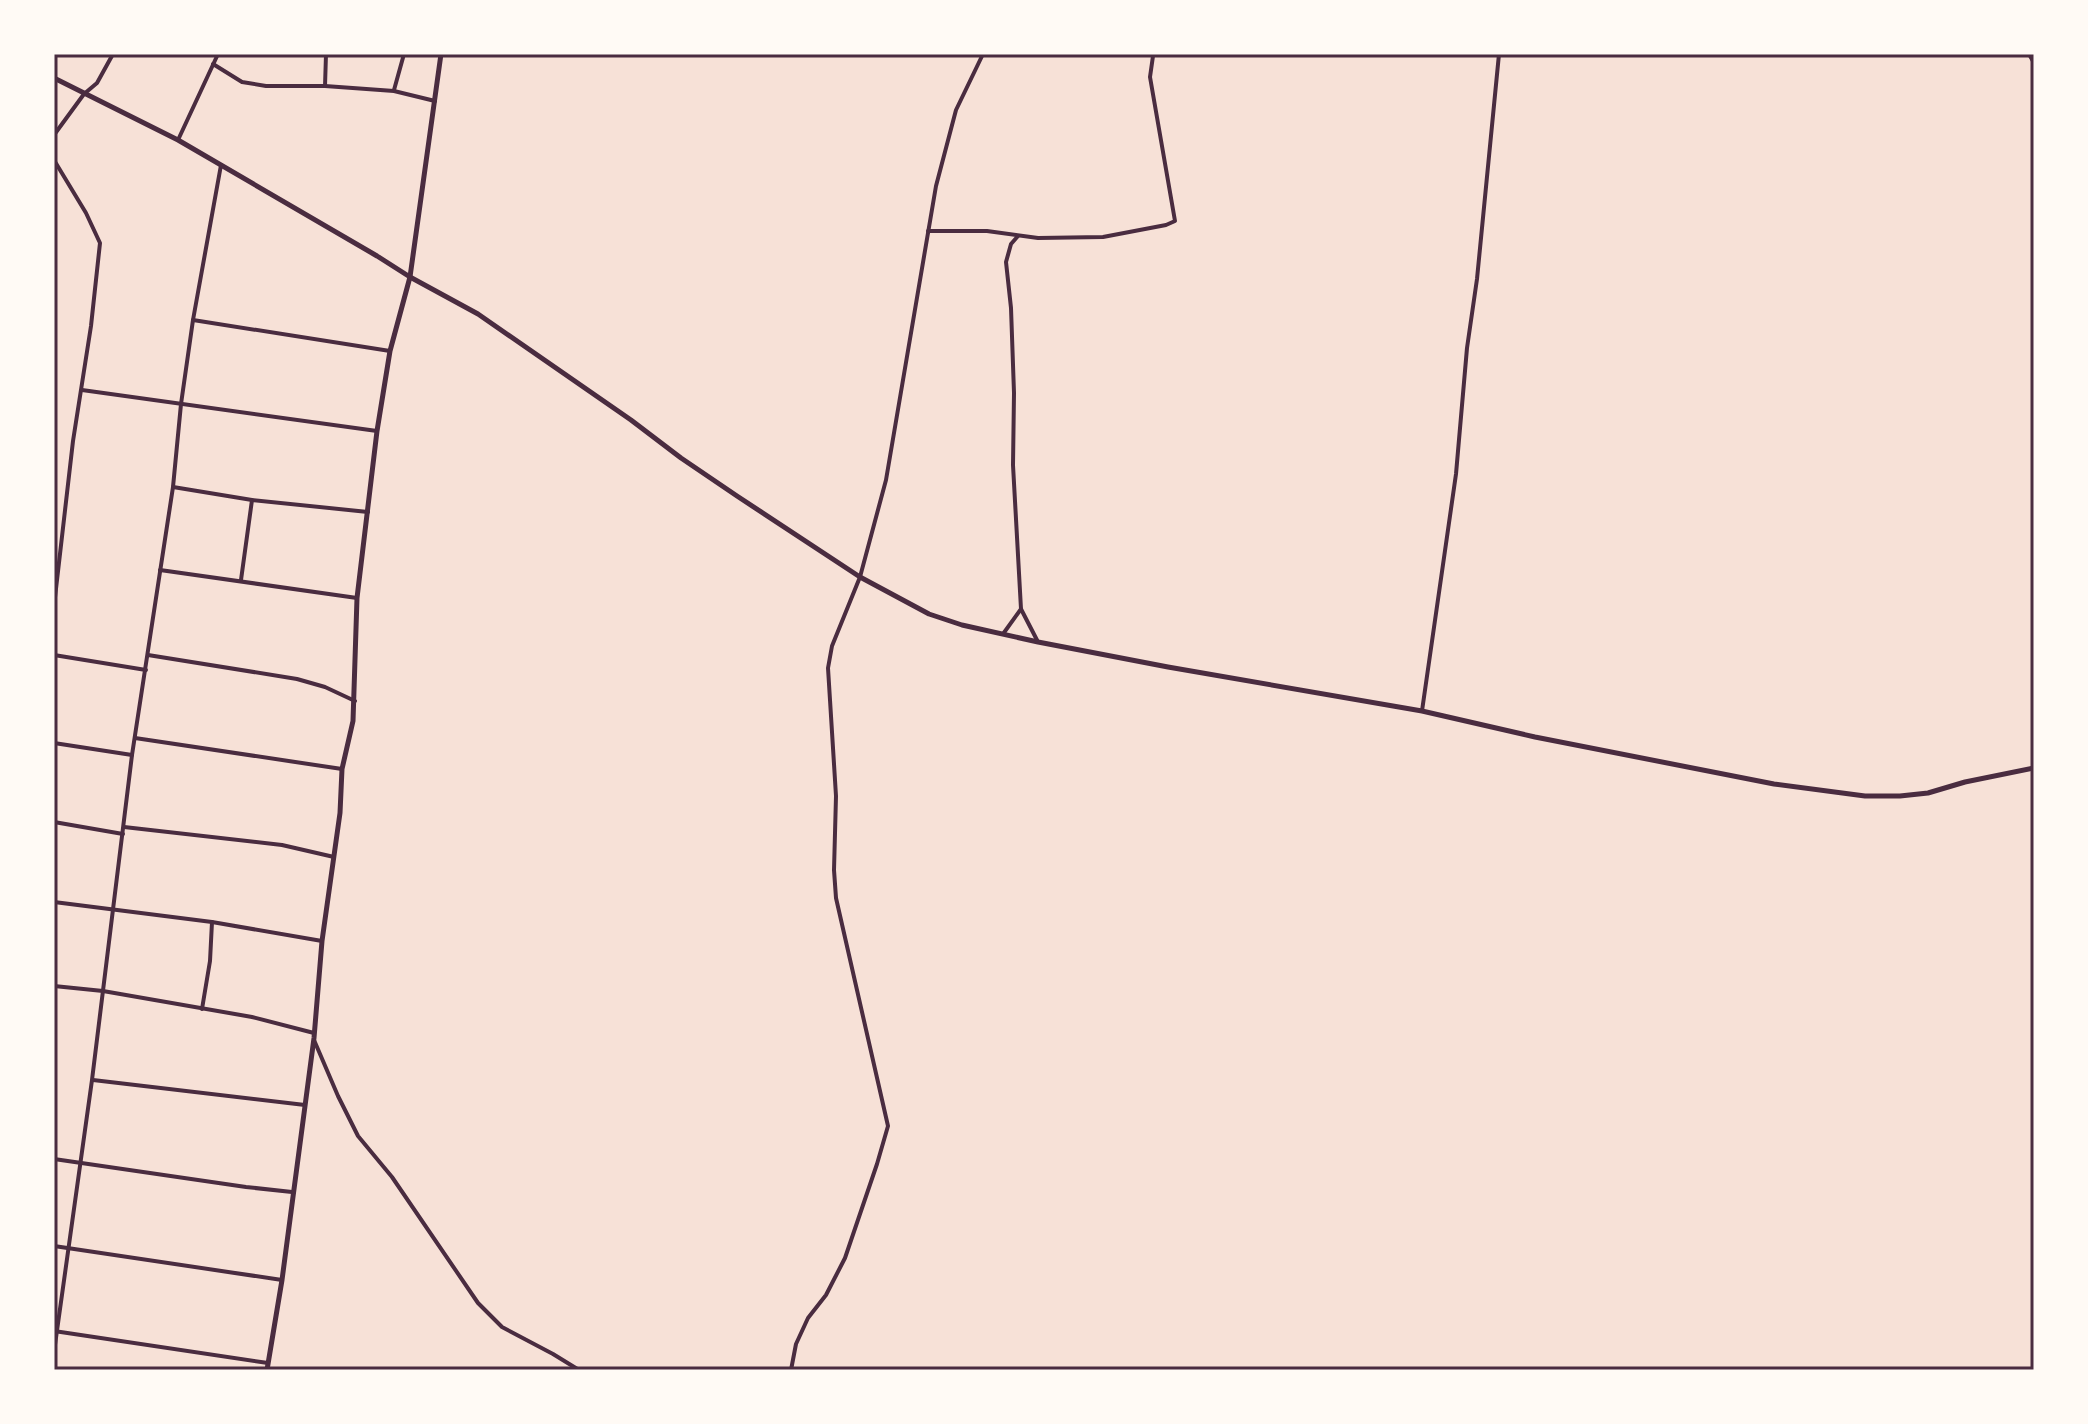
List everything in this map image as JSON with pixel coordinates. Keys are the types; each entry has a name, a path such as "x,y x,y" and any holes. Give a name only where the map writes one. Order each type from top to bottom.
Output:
{"street":[{"path":"54,135 84,94 97,83 113,54"},
{"path":"178,140 218,54"},
{"path":"325,86 326,54"},
{"path":"394,91 404,54"},
{"path":"55,1332 268,1366 314,1036 322,941 340,813 342,769 353,721 357,598 377,431 390,351 410,277 441,54"},
{"path":"791,1370 796,1344 808,1318 826,1295 845,1258 888,1126 839,916 834,870 836,796 828,668 832,646 860,577 886,480 936,186 956,110 983,54"},
{"path":"1422,711 1456,474 1499,54"},
{"path":"2029,54 2034,63"},
{"path":"928,231 987,231 1038,238 1103,237 1175,221 1150,77 1153,56"},
{"path":"213,64 242,82 266,86 394,91 435,101"},
{"path":"54,78 178,140 478,314 681,458 860,577 929,614 962,625 1038,642 1422,711 1759,782 1865,796 1900,796 1928,793 2034,768"},
{"path":"54,160 100,243 54,606"},
{"path":"54,1352 92,1080 132,755 173,487 181,404 221,165"},
{"path":"1018,236 1011,244 1006,262 1014,393 1013,465 1021,609 1038,642"},
{"path":"193,320 390,351"},
{"path":"81,390 377,431"},
{"path":"173,487 252,500 368,512"},
{"path":"241,580 252,500"},
{"path":"160,570 357,598"},
{"path":"1003,634 1021,609"},
{"path":"54,655 146,670"},
{"path":"148,655 297,679 325,687 355,701"},
{"path":"135,738 342,769"},
{"path":"54,743 132,755"},
{"path":"54,822 123,834"},
{"path":"124,827 282,845 334,857"},
{"path":"54,902 212,922 322,941"},
{"path":"202,1009 210,961 212,922"},
{"path":"54,986 103,991 252,1017 314,1036"},
{"path":"314,1036 358,1136 392,1177 478,1303 502,1327 579,1370"},
{"path":"92,1080 305,1105"},
{"path":"54,1159 292,1192"},
{"path":"54,1246 282,1280"}]}
